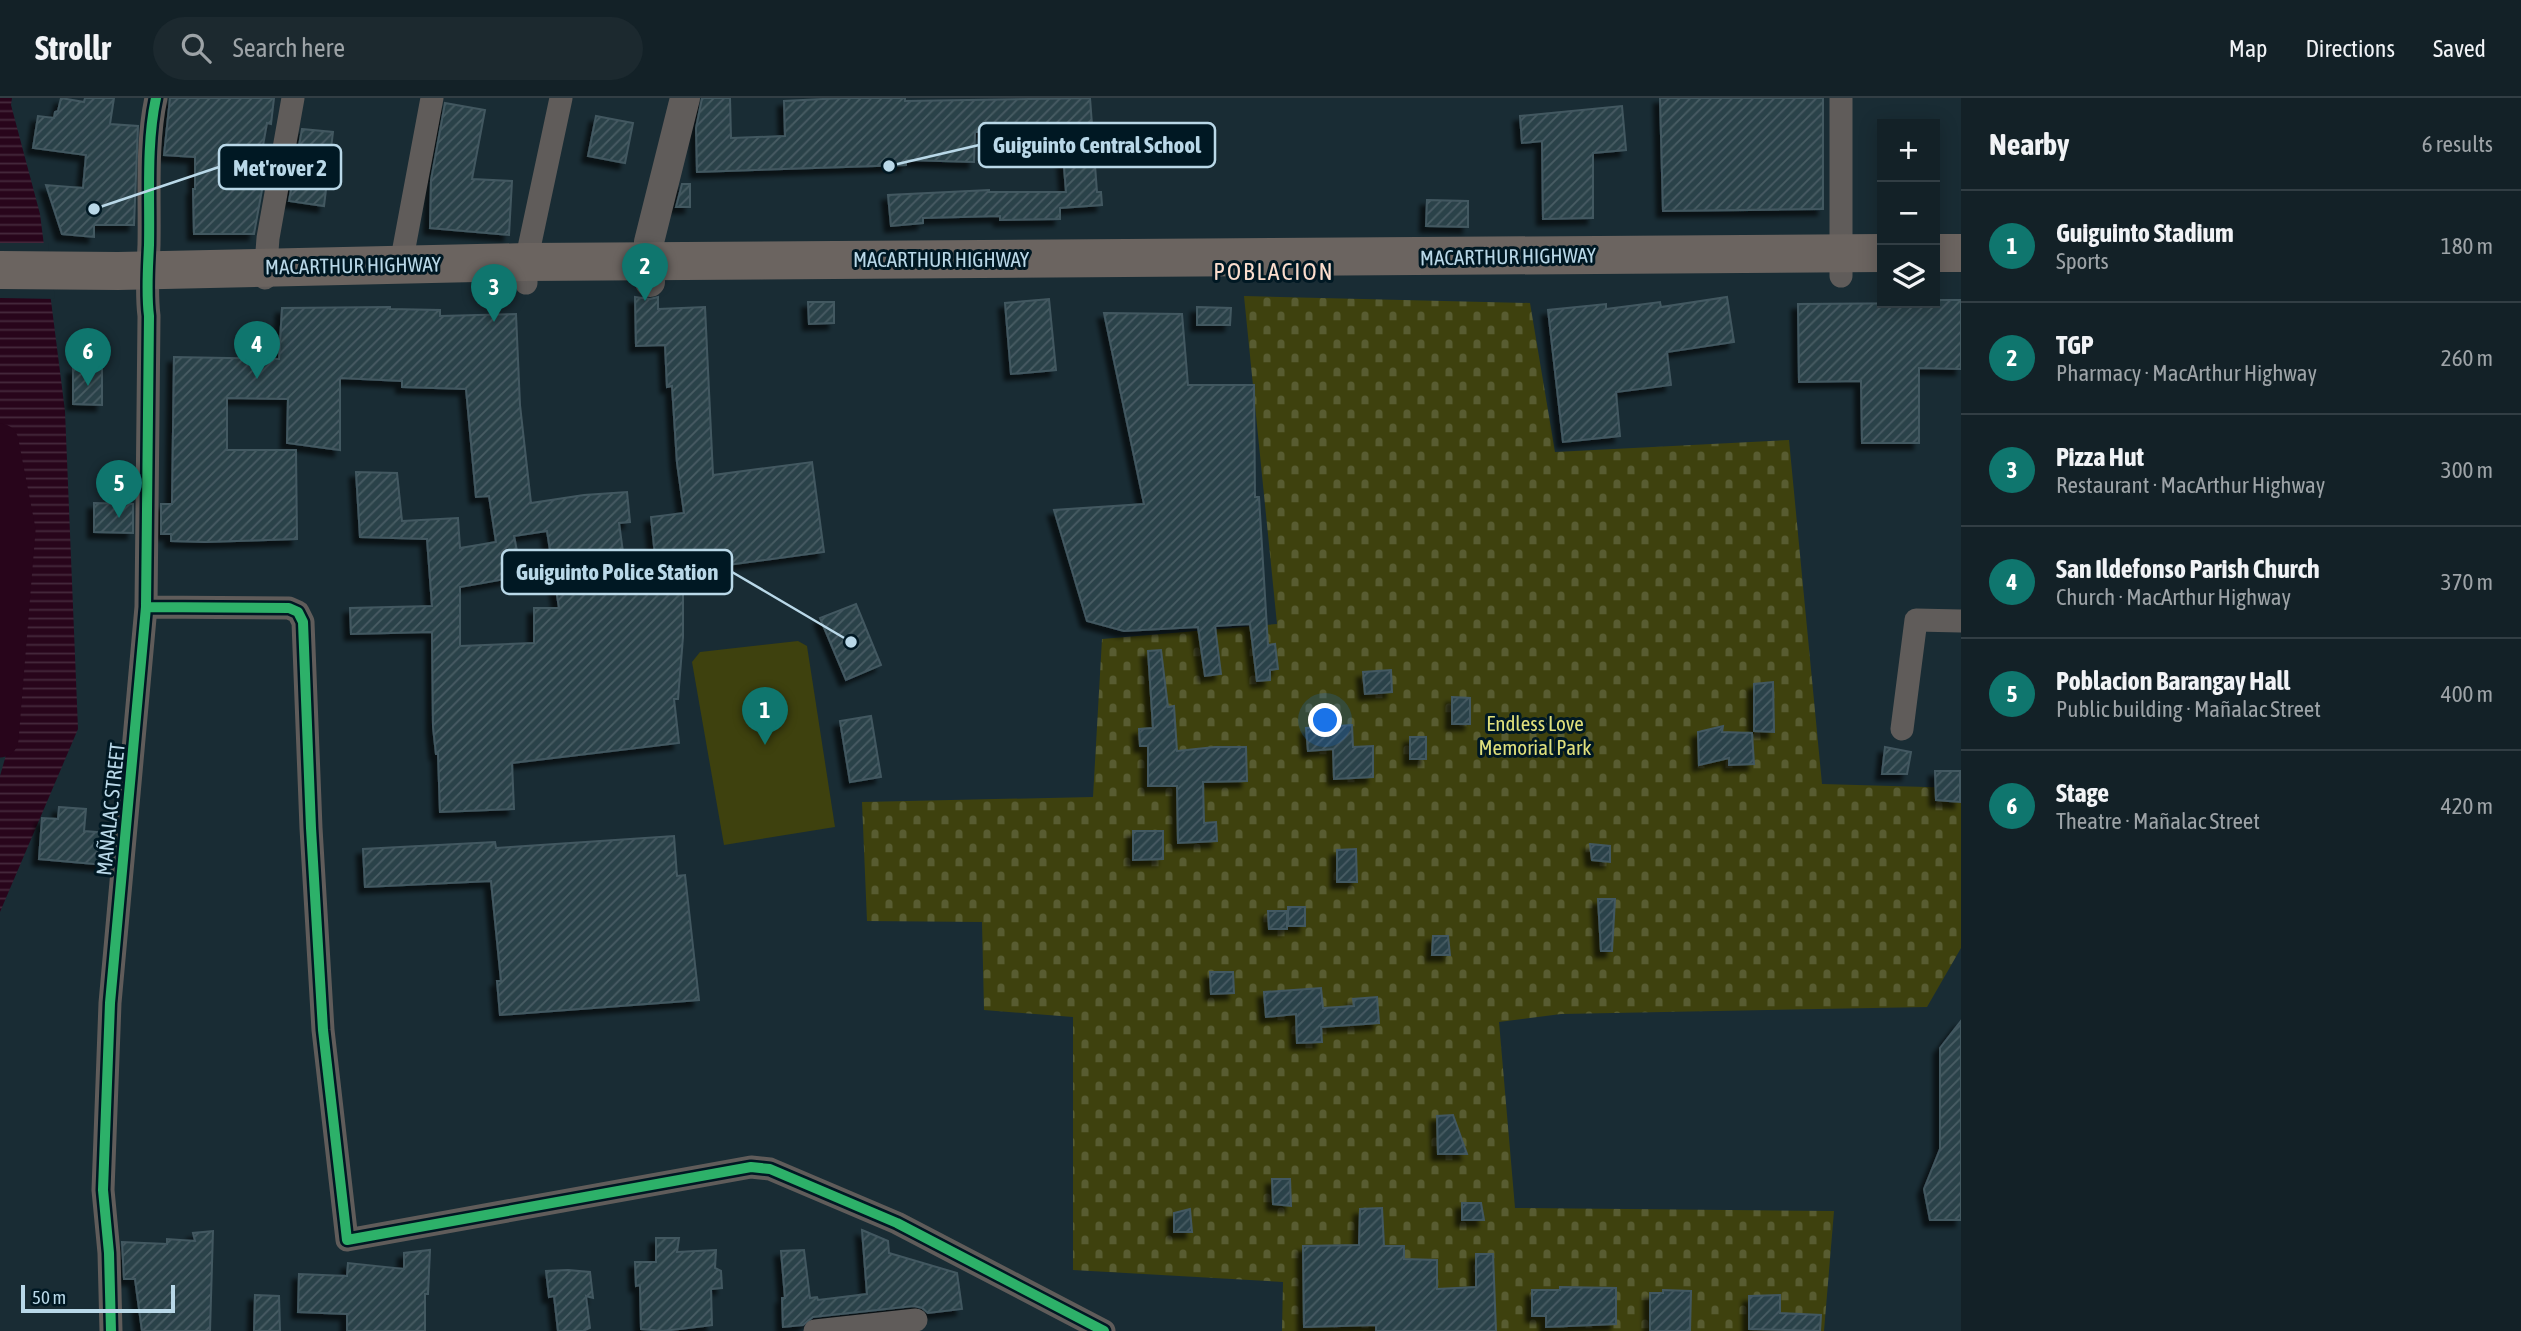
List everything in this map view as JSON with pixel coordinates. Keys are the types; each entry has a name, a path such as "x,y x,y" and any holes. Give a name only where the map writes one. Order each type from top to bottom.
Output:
{"highway":[{"path":"1940,253 1961,253"},
{"name":"MACARTHUR HIGHWAY","path":"0,290 132,280 526,272 1841,264 1877,254"},
{"name":"MACARTHUR HIGHWAY","path":"265,277 401,264 526,272"},
{"name":"MACARTHUR HIGHWAY","path":"1841,264 1877,275"},
{"name":"MACARTHUR HIGHWAY","path":"0,270 132,280"},
{"path":"1940,276 1961,276"}],"street":[{"name":"MAÑALAC STREET","path":"111,1331 109,1252 103,1190 110,1003 146,607 149,316 132,280 148,203 156,98"},
{"path":"265,277 293,98"},
{"path":"401,264 432,98"},
{"path":"526,272 561,98"},
{"path":"650,272 649,242 685,98"},
{"path":"1841,98 1841,264"},
{"path":"146,607 289,608 298,612 303,622 323,1030 347,1240 751,1167 770,1169 897,1223 1104,1331"},
{"path":"1902,729 1916,620 1961,621"},
{"path":"815,1331 916,1320"}],"green space":[{"name":"Endless Love Memorial Park","path":"1244,296 1530,303 1555,452 1789,440 1822,784 1961,788 1961,948 1927,1007 1561,1014 1499,1022 1515,1208 1834,1211 1824,1331 1282,1331 1283,1282 1073,1270 1073,1017 984,1010 982,922 867,921 862,802 1093,797 1102,639 1277,624"},
{"path":"798,641 807,646 835,827 724,845 692,662 700,652"}],"shaded area":[{"path":"0,98 12,98 11,105 40,214 65,411 78,729 0,912 0,776 6,755 13,587 0,466"}],"pier":[{"path":"0,243 48,243 55,299 0,298"}],"building":[{"path":"61,98 84,102 85,98 114,98 110,124 138,126 134,225 94,225 94,237 62,234 46,185 83,188 86,155 33,148 38,116 54,118"},
{"path":"170,98 274,98 271,124 267,123 259,168 266,168 254,234 194,234 195,157 164,155"},
{"path":"702,98 730,98 731,138 785,136 784,101 843,98 905,98 905,101 1090,98 1097,192 1101,192 1102,205 1060,208 1060,219 1000,220 1000,216 923,218 923,223 891,226 888,195 989,190 1066,192 1061,129 975,132 974,162 906,160 906,165 697,172 696,128"},
{"path":"1660,98 1823,98 1823,209 1663,211"},
{"path":"445,103 485,110 472,179 512,181 509,235 430,228 431,180"},
{"path":"1622,106 1626,150 1593,153 1593,218 1543,219 1542,141 1522,143 1520,116"},
{"path":"596,116 633,123 625,163 588,156"},
{"path":"302,129 333,132 324,206 289,201"},
{"path":"682,184 690,184 690,207 676,207"},
{"path":"1427,200 1468,201 1468,227 1426,226"},
{"path":"635,297 658,297 658,309 705,307 713,475 812,462 824,552 683,571 683,637 678,699 674,699 679,743 512,763 514,809 440,812 438,754 433,727 432,632 351,634 350,608 432,606 427,539 360,537 356,472 397,473 402,521 458,518 460,548 496,542 489,496 476,497 466,389 402,387 402,381 340,378 340,450 287,443 288,399 227,398 227,450 296,450 297,539 171,541 171,534 161,534 161,504 172,504 174,357 279,359 282,308 390,307 440,310 440,316 516,314 520,405 531,503 627,492 630,522 619,523 626,574 657,575 651,517 684,513 677,463 672,386 667,387 665,345 636,346","holes":["547,531 559,608 534,608 534,643 460,646 460,587 522,576 514,536"]},
{"path":"1727,297 1734,342 1667,352 1671,385 1616,392 1620,436 1563,442 1548,310 1606,304 1606,309 1660,302 1661,307"},
{"path":"1049,299 1056,370 1011,374 1005,303"},
{"path":"1940,300 1961,300 1961,369 1919,368 1919,443 1862,443 1861,381 1799,382 1798,304 1877,303 1877,308 1940,308"},
{"path":"808,302 834,302 834,323 809,324"},
{"path":"1197,307 1231,308 1230,325 1197,325"},
{"path":"1104,313 1182,314 1188,385 1254,385 1255,497 1259,497 1268,645 1275,644 1278,669 1270,670 1270,680 1257,681 1250,624 1215,626 1221,674 1205,676 1198,627 1124,631 1087,621 1054,510 1144,504"},
{"path":"73,368 102,368 102,405 73,404"},
{"path":"94,503 133,504 133,533 94,532"},
{"path":"856,604 881,665 846,680 820,618"},
{"path":"1161,650 1168,707 1174,706 1177,751 1246,747 1247,781 1203,782 1204,823 1216,822 1217,841 1178,843 1177,786 1148,786 1148,746 1140,746 1139,729 1153,728 1148,651"},
{"path":"1391,670 1392,692 1365,694 1363,672"},
{"path":"1773,682 1774,732 1754,731 1754,684"},
{"path":"1452,697 1470,698 1470,724 1452,724"},
{"path":"871,716 881,777 850,782 840,721"},
{"path":"1352,725 1353,747 1373,746 1373,777 1334,779 1333,749 1308,751 1306,728"},
{"path":"1723,726 1722,732 1752,733 1754,764 1729,765 1729,758 1699,765 1698,732"},
{"path":"1410,737 1426,737 1426,759 1410,759"},
{"path":"1885,747 1911,752 1907,774 1882,774"},
{"path":"1935,771 1960,771 1960,802 1936,800"},
{"path":"59,807 86,809 84,831 108,833 105,865 39,859 42,818 58,819"},
{"path":"1133,831 1163,831 1163,859 1133,860"},
{"path":"674,836 677,876 685,875 699,1000 500,1015 497,981 501,981 491,881 365,887 363,849 495,842 496,848"},
{"path":"1590,844 1610,846 1610,862 1592,860"},
{"path":"1356,849 1357,882 1337,882 1337,850"},
{"path":"1598,899 1615,899 1612,951 1601,951"},
{"path":"1288,907 1305,907 1305,926 1288,926"},
{"path":"1268,911 1287,911 1287,929 1269,929"},
{"path":"1433,936 1448,936 1450,955 1432,955"},
{"path":"1210,972 1233,972 1234,993 1211,994"},
{"path":"1321,988 1323,1008 1354,1006 1353,999 1377,997 1379,1023 1321,1027 1322,1042 1297,1043 1296,1014 1266,1017 1264,992"},
{"path":"1961,1021 1961,1220 1930,1220 1924,1189 1940,1149 1940,1048"},
{"path":"1453,1115 1467,1154 1438,1154 1437,1116"},
{"path":"1272,1179 1290,1179 1291,1206 1273,1204"},
{"path":"1462,1203 1481,1203 1484,1220 1462,1220"},
{"path":"1382,1208 1384,1246 1404,1246 1404,1259 1437,1260 1437,1289 1476,1287 1476,1254 1493,1254 1496,1331 1376,1331 1376,1325 1304,1327 1303,1246 1359,1245 1360,1209"},
{"path":"1190,1209 1192,1232 1174,1232 1174,1213"},
{"path":"862,1230 888,1241 889,1253 957,1273 962,1309 928,1313 914,1306 813,1317 803,1325 783,1327 782,1298 785,1298 781,1251 804,1250 810,1298 817,1297 818,1300 867,1294"},
{"path":"213,1231 210,1331 142,1331 135,1279 124,1279 122,1242 167,1244 167,1239 195,1241 193,1233"},
{"path":"656,1238 679,1238 677,1252 716,1250 715,1268 721,1271 722,1288 711,1289 712,1325 663,1331 641,1329 640,1285 636,1286 635,1262 656,1262"},
{"path":"430,1250 428,1294 425,1294 425,1331 347,1331 347,1314 298,1312 299,1274 347,1276 348,1263 404,1269 404,1253"},
{"path":"546,1271 590,1272 593,1298 586,1296 590,1328 583,1331 558,1331 554,1296 549,1297"},
{"path":"1560,1287 1616,1288 1616,1324 1546,1327 1546,1316 1532,1316 1532,1290 1560,1290"},
{"path":"1663,1290 1691,1291 1690,1331 1650,1331 1650,1293 1663,1293"},
{"path":"255,1295 279,1296 280,1331 254,1331"},
{"path":"1780,1295 1780,1313 1821,1315 1820,1331 1749,1329 1749,1296"}],"waterway":[{"path":"0,442 17,530 0,739"}],"cycle path":[{"path":"111,1331 109,1253 103,1190 110,1003 146,607 149,171 156,98"},
{"path":"146,607 289,608 298,612 303,622 323,1030 347,1240 751,1167 770,1169 897,1223 1104,1331"}],"place":[{"name":"Guiguinto Central School","path":"889,166"},
{"name":"Met'rover 2","path":"94,209"},
{"name":"TGP","path":"645,301"},
{"name":"Pizza Hut","path":"494,322"},
{"name":"San Ildefonso Parish Church","path":"257,379"},
{"name":"Stage","path":"88,386"},
{"name":"Poblacion Barangay Hall","path":"119,518"},
{"name":"Guiguinto Police Station","path":"851,642"},
{"name":"Guiguinto Stadium","path":"765,745"}],"district":[{"name":"POBLACION","path":"1274,271"}]}
